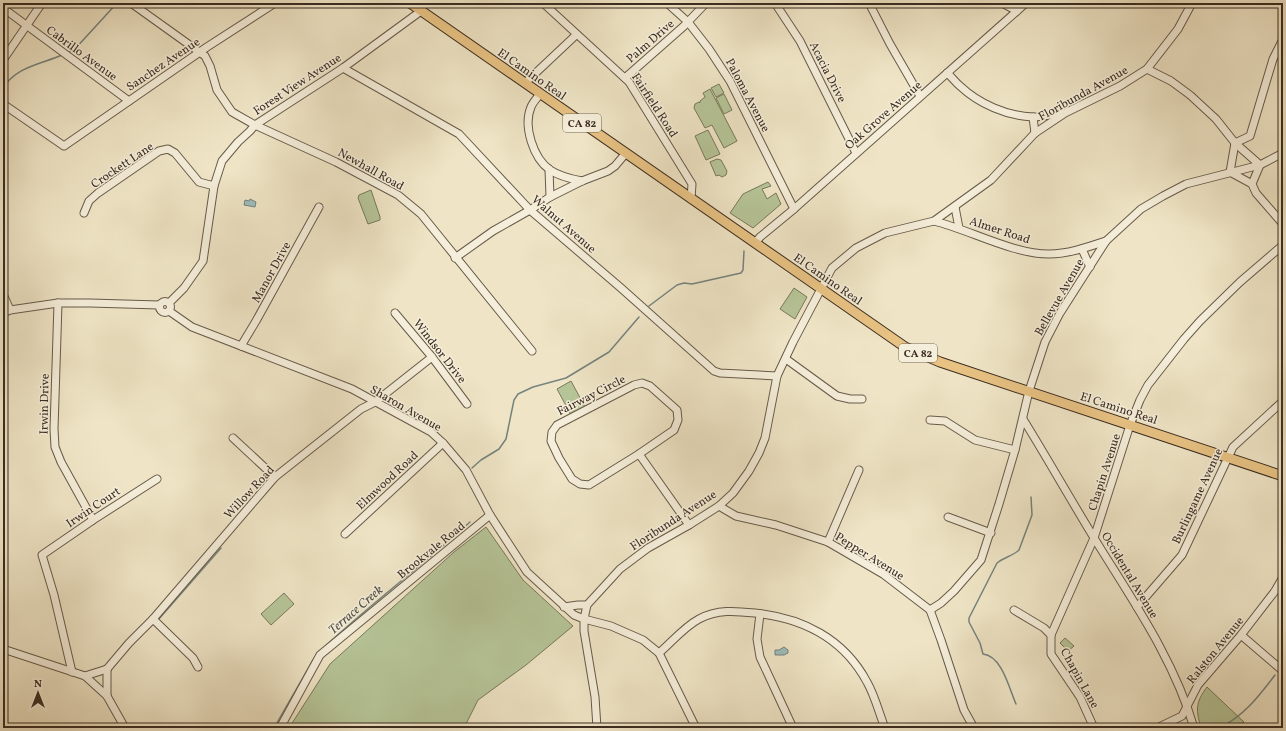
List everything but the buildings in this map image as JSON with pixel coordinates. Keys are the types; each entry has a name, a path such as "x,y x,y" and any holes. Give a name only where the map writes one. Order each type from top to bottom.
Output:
{"main road":[{"name":"El Camino Real","path":"410,3 820,289 895,340 916,352 940,362 1283,476"}],"street":[{"path":"3,60 42,3"},
{"path":"131,3 201,52"},
{"name":"Fairfield Road","path":"543,3 576,35 629,82 692,184 691,199"},
{"name":"Paloma Avenue","path":"667,3 688,22 709,49 730,81 794,209"},
{"name":"Palm Drive","path":"625,78 688,22 706,3"},
{"name":"Acacia Drive","path":"775,3 800,41 856,153"},
{"path":"869,3 890,44 920,96"},
{"path":"1002,3 1017,11"},
{"name":"Oak Grove Avenue","path":"755,243 1026,3"},
{"name":"Floribunda Avenue","path":"597,728 595,697 584,631 584,620 587,606 620,568 648,548 690,525 720,506 733,493 749,471 765,438 777,376 832,268 856,248 886,233 934,221 991,180 1035,133 1065,113 1120,86 1147,69 1178,29 1192,3"},
{"name":"Sanchez Avenue","path":"3,104 64,146 271,4"},
{"name":"Cabrillo Avenue","path":"3,8 129,101"},
{"name":"Forest View Avenue","path":"169,303 184,288 203,261 214,186 222,160 255,125 343,68 421,11"},
{"path":"525,83 576,35"},
{"path":"1235,143 1250,136 1273,59 1283,39"},
{"name":"Newhall Road","path":"201,52 205,56 210,66 218,90 232,112 255,125 336,162 398,195 421,214 455,258 532,351"},
{"name":"Walnut Avenue","path":"343,68 459,134 530,210 621,288 714,371 720,373 777,376"},
{"path":"1147,69 1171,81 1190,95 1216,119 1235,143 1260,165 1252,184"},
{"path":"947,73 960,87 975,97 1006,112 1033,117 1065,113"},
{"path":"540,94 531,107 529,121 530,138 537,155 549,169 564,177 582,181"},
{"path":"1033,117 1035,133"},
{"path":"1235,143 1230,172 1252,184 1256,193 1283,224"},
{"name":"Crockett Lane","path":"84,213 89,201 98,193 159,151 168,149 175,153 199,182 214,186"},
{"path":"455,258 493,231 550,198 582,181 608,171 615,166 626,153"},
{"name":"Bellevue Avenue","path":"930,610 941,603 954,591 981,560 991,533 1015,450 1029,391 1045,342 1060,313 1106,241 1141,209 1186,184 1260,165 1283,153"},
{"path":"549,169 550,198"},
{"name":"Manor Drive","path":"241,346 319,207"},
{"name":"Almer Road","path":"955,207 959,228"},
{"name":"Almer Road","path":"934,221 1025,251 1049,254 1082,249 1106,241"},
{"name":"Chapin Avenue","path":"1051,635 1094,538 1130,425 1148,385 1184,339 1236,286 1283,245"},
{"path":"1082,249 1090,267"},
{"path":"3,294 10,310"},
{"path":"3,313 10,310 58,303 159,305 164,302 169,303 169,311 162,313 159,305"},
{"name":"Irwin Drive","path":"58,303 54,429 56,447 61,462 93,520"},
{"name":"Sharon Avenue","path":"169,311 192,327 352,389 431,432 443,443 466,470 490,515 527,572 574,615 584,620 611,626 643,640 659,653"},
{"name":"Windsor Drive","path":"394,313 432,357 467,404"},
{"name":"Willow Road","path":"107,669 128,643 153,619 275,477 361,409 375,402 432,357"},
{"path":"786,359 838,396 850,399 862,399"},
{"name":"Fairway Circle","path":"642,383 650,386 677,410 678,420 674,430 639,454 589,485 580,484 572,479 559,458 551,441 552,432 557,425 634,385 642,383"},
{"name":"Burlingame Avenue","path":"1137,607 1182,555 1233,447 1283,401"},
{"name":"Occidental Avenue","path":"1023,419 1137,607 1174,673 1188,706 1194,728"},
{"path":"930,420 945,421 974,440 1015,450"},
{"path":"233,438 275,477"},
{"name":"Elmwood Road","path":"345,534 443,443"},
{"path":"639,454 690,525"},
{"path":"828,542 858,470"},
{"name":"Irwin Court","path":"72,672 54,595 38,555 157,479"},
{"name":"Pepper Avenue","path":"720,506 736,516 776,525 828,542 883,574 930,610"},
{"name":"Brookvale Road","path":"280,728 320,655 490,515"},
{"path":"948,517 991,533"},
{"name":"Ralston Avenue","path":"1157,728 1182,716 1198,685 1241,635 1275,591 1283,577"},
{"path":"564,607 578,605 587,606"},
{"path":"930,610 964,710 974,728"},
{"path":"1014,610 1044,628 1051,635"},
{"path":"696,728 659,653 698,619 716,612 733,611 786,618 812,628 837,644 854,662 868,683 884,728"},
{"path":"760,614 757,639 760,657 794,728"},
{"path":"153,619 193,658 198,667"},
{"name":"Chapin Lane","path":"1051,635 1051,654 1080,697 1094,728"},
{"path":"1241,635 1283,672"},
{"path":"3,649 86,676 107,696 125,728"},
{"path":"86,676 107,669 107,696"}],"green space":[{"path":"719,84 724,93 716,97 711,88"},
{"path":"710,89 737,141 724,148 712,125 705,128 694,108 695,104 700,103 700,101 705,97 703,93"},
{"path":"724,94 732,110 724,114 716,98"},
{"path":"708,130 720,154 706,160 695,136"},
{"path":"717,159 721,160 727,171 726,175 722,177 719,175 716,176 710,162"},
{"path":"768,182 771,186 762,189 767,199 776,193 781,204 753,228 730,213 743,194"},
{"path":"371,190 380,220 368,224 358,198 359,195"},
{"path":"794,288 807,297 795,319 780,309"},
{"path":"571,381 585,407 571,415 557,389"},
{"path":"486,527 523,580 573,626 526,665 478,700 464,728 289,728 330,664 454,552"},
{"path":"284,593 294,604 271,625 261,614"},
{"path":"1065,638 1074,646 1068,651 1060,643"},
{"path":"1207,687 1244,722 1231,728 1201,728 1198,716 1198,707 1200,698"}],"water":[{"path":"250,199 256,202 255,207 244,205 245,200 249,201"},
{"path":"784,647 788,650 788,653 784,655 775,655 775,650 779,650"}],"waterway":[{"path":"67,53 74,50 117,3"},
{"path":"3,89 8,82 21,71 62,55"},
{"name":"Terrace Creek","path":"649,306 677,285 684,283 692,284 741,273 743,270 744,251"},
{"name":"Terrace Creek","path":"472,468 481,460 499,449 506,439 514,400 518,394 533,387 566,378 609,352 639,317"},
{"path":"1016,704 1000,666 990,656 983,654 980,643 969,622 969,618 997,563 1019,550 1032,515 1031,497"},
{"name":"Terrace Creek","path":"320,651 470,522"},
{"path":"158,620 221,548"},
{"name":"Terrace Creek","path":"274,728 313,660"},
{"path":"1219,728 1243,712 1257,698 1275,675"}]}
